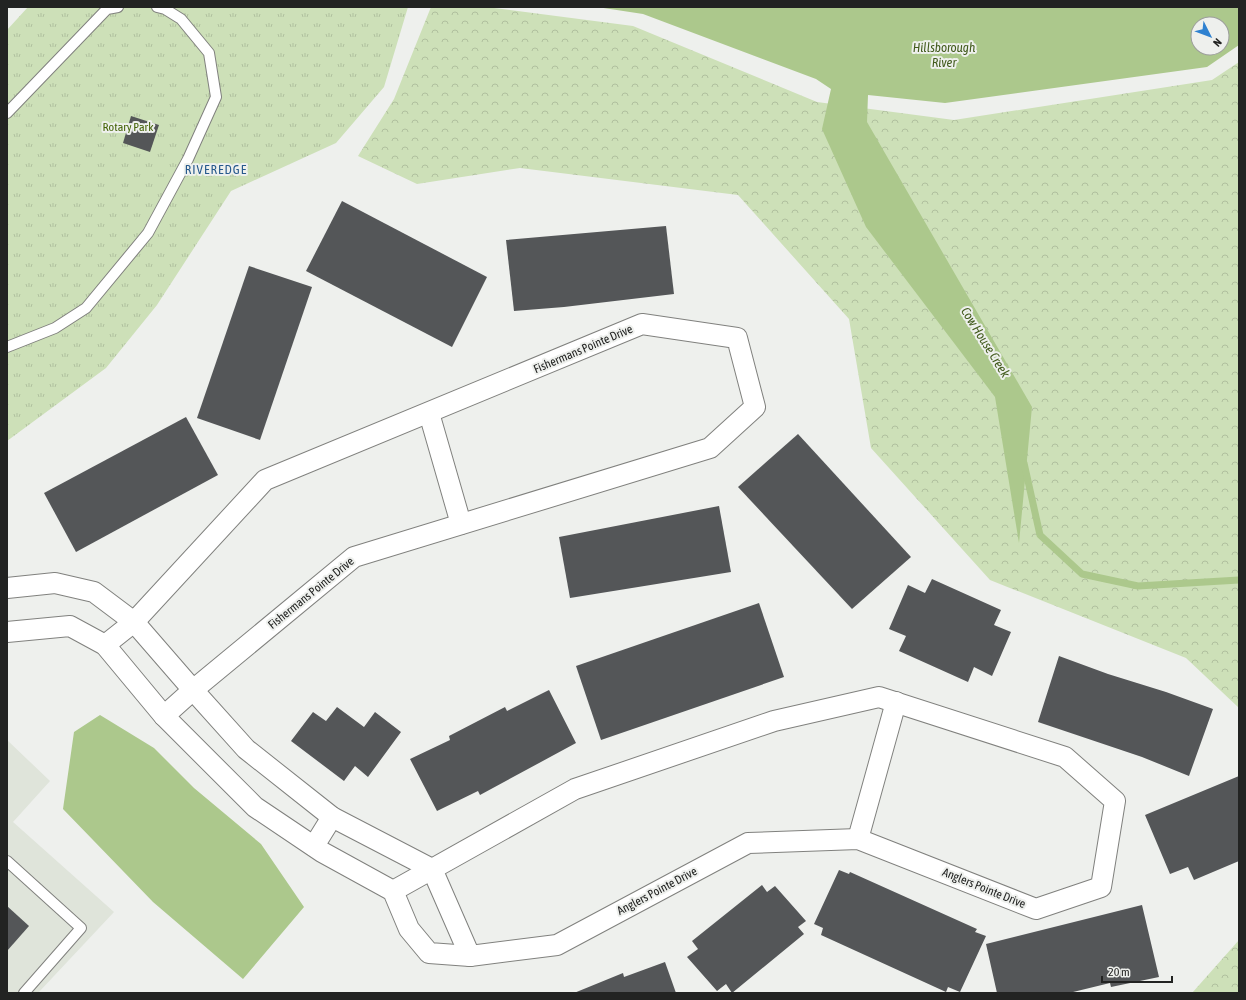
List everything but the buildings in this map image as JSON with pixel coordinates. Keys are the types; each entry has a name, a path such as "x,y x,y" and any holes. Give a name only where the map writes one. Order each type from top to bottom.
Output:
{"street":[{"name":"Fishermans Pointe Drive","path":"105,645 134,622 266,480 642,324 737,338 755,407 710,448 354,557 193,690 164,716"},
{"path":"429,412 461,524"},
{"path":"7,588 55,583 94,592 134,622 246,749 332,817 432,869 470,956 429,953 409,929 393,891 314,846 255,807 164,716 105,645 70,626 7,632"},
{"name":"Anglers Pointe Drive","path":"393,891 575,789 774,721 879,697 1065,757 1115,801 1101,886 1036,909 858,839 748,843 557,945 470,956"},
{"path":"858,839 896,702"},
{"path":"314,846 332,817"}],"lane":[{"path":"7,113 107,9 118,7"},
{"path":"7,347 55,328 86,308 148,233 188,159 216,98 209,53 181,19 162,8"},
{"path":"7,861 81,928 24,993"}],"shaded area":[{"path":"7,740 50,781 13,822 114,912 38,993 7,993"}],"green space":[{"name":"Rotary Park","path":"28,7 408,7 384,87 336,143 231,191 157,305 106,368 7,441 7,30"},
{"path":"431,7 486,7 633,26 817,102 954,120 1212,80 1239,62 1239,708 1186,658 990,580 871,448 849,319 738,195 520,168 417,184 358,156 394,99"},
{"path":"1239,940 1239,993 1192,993"}],"water":[{"name":"Hillsborough River","path":"597,7 1239,7 1239,45 1230,51 1230,16 1190,16 1190,56 1223,56 1207,67 945,103 868,95 867,122 1032,407 1019,543 995,397 866,227 822,129 831,89 816,79 643,14"},
{"path":"100,715 154,748 194,788 261,844 304,907 243,979 153,902 63,809 74,732"}],"waterway":[{"name":"Cow House Creek","path":"1024,463 1040,535 1082,574 1138,586 1239,580"}],"district":[{"name":"RIVEREDGE","path":"216,169"}]}
